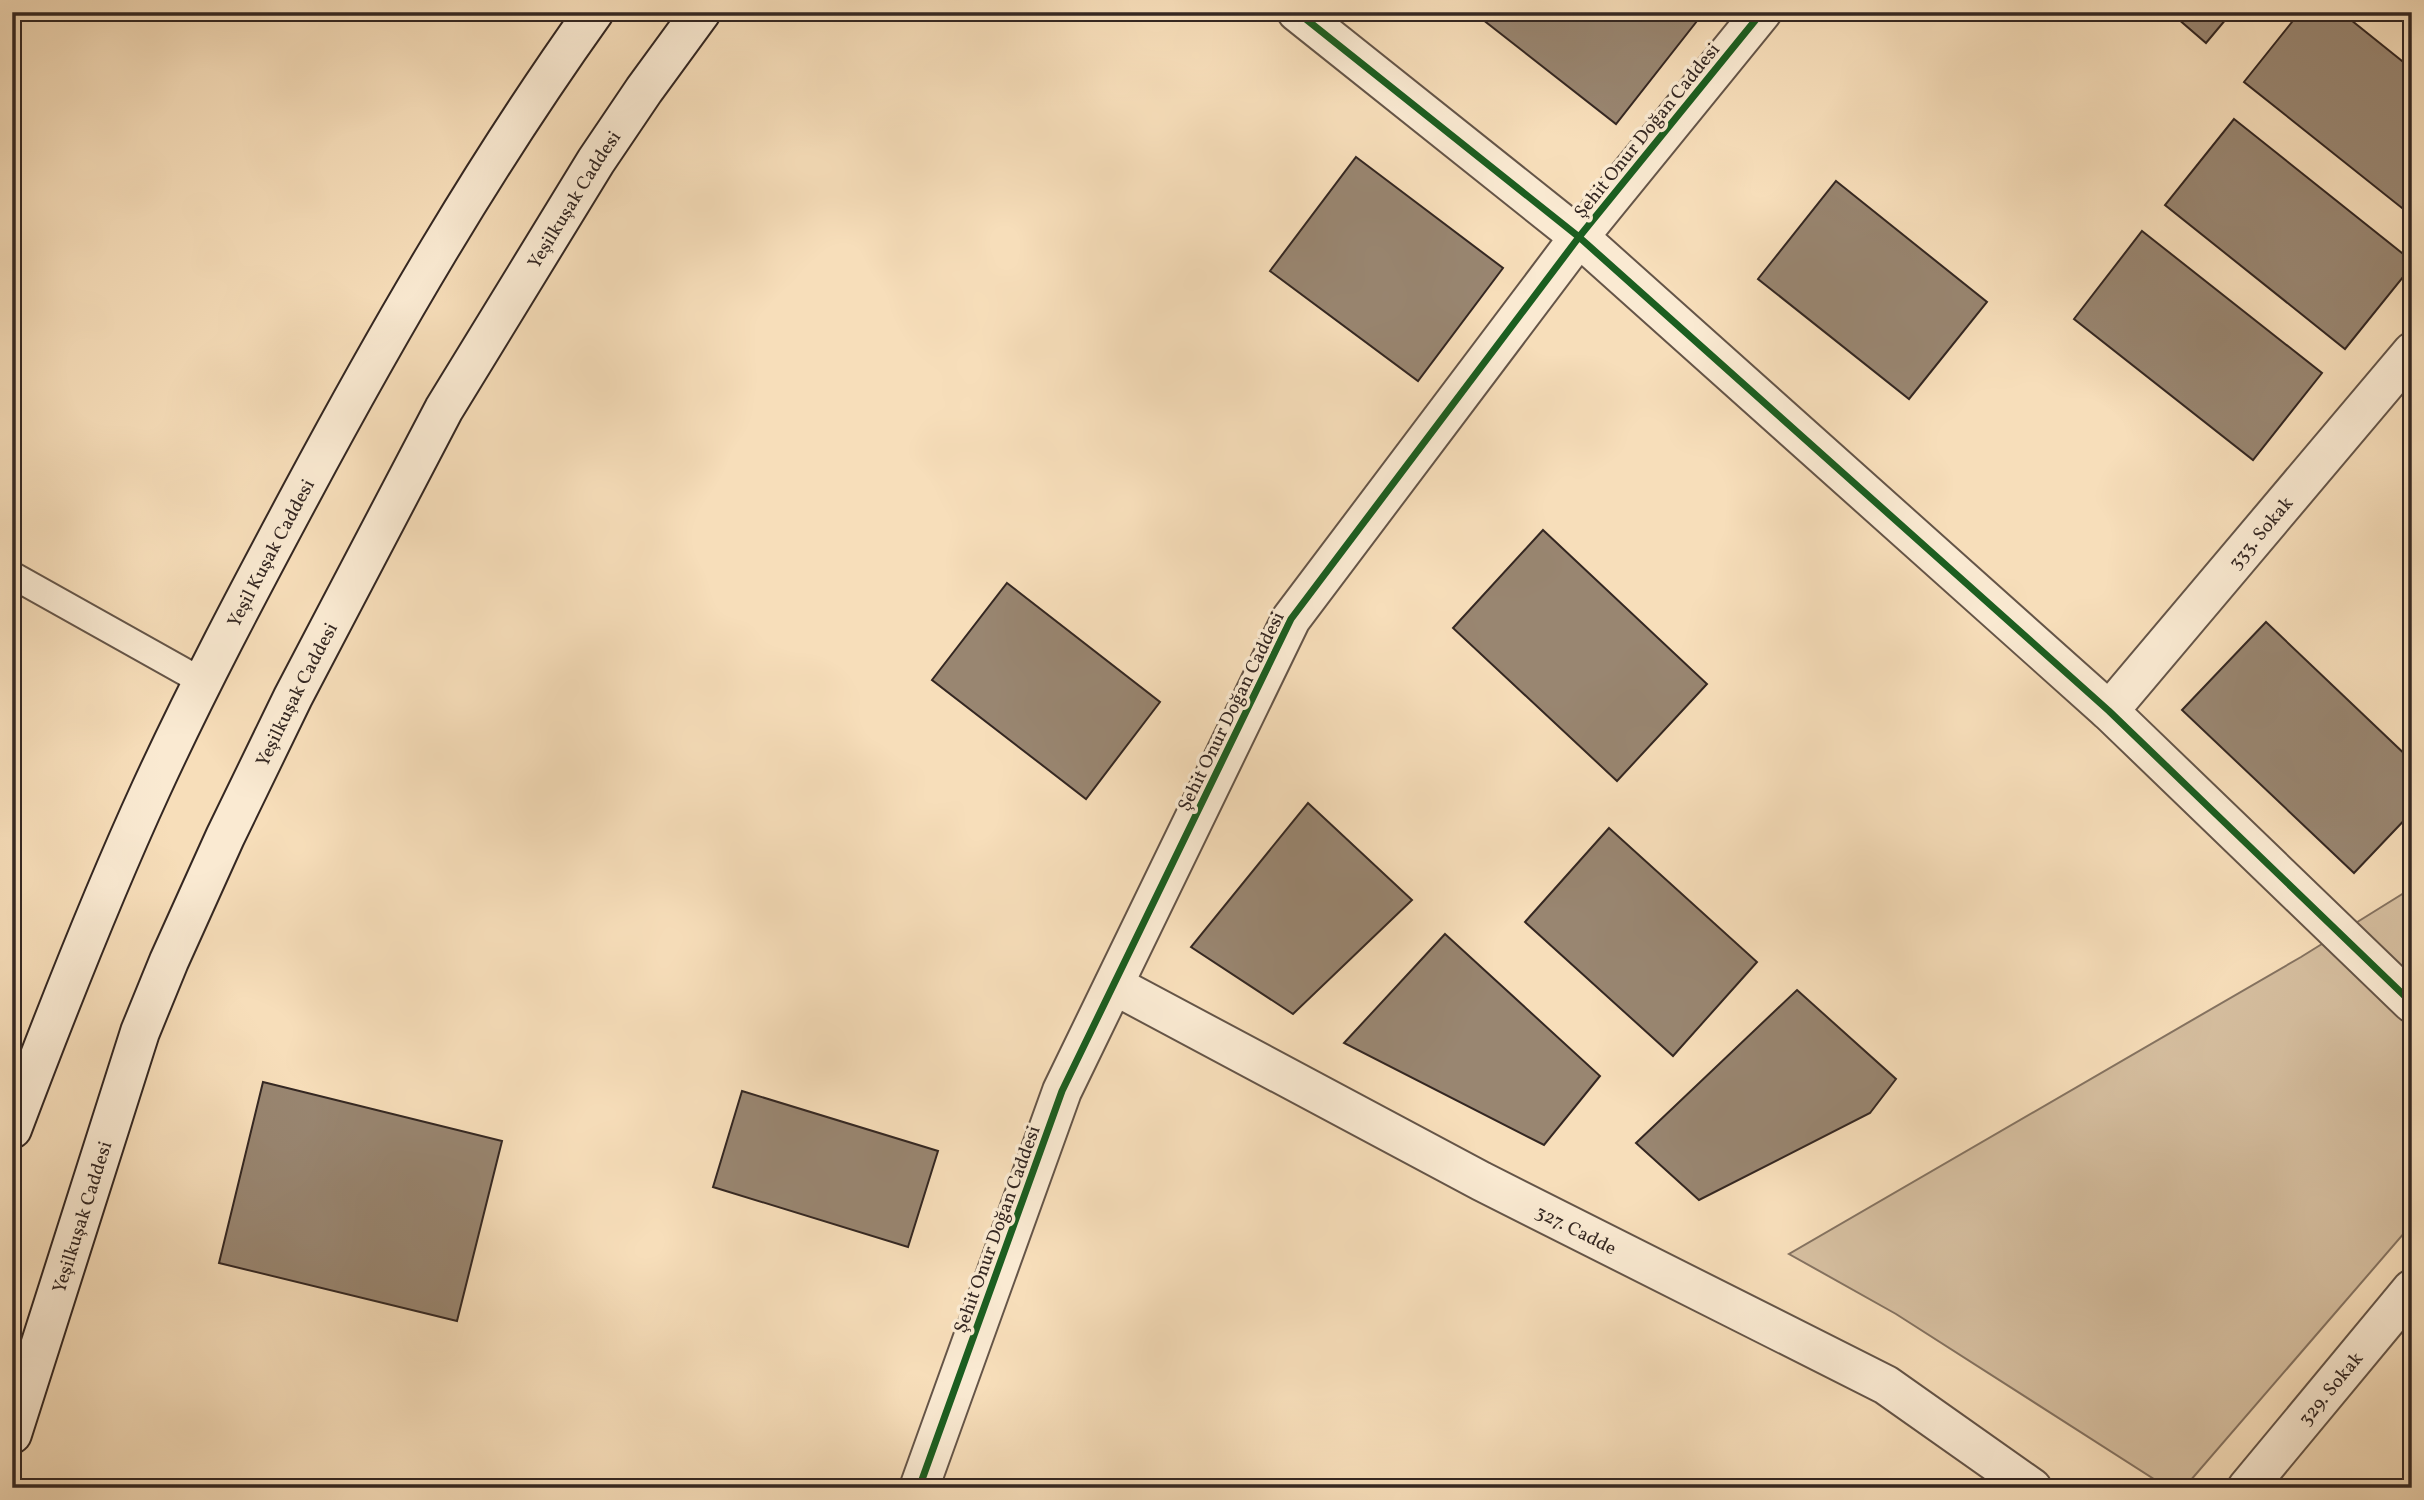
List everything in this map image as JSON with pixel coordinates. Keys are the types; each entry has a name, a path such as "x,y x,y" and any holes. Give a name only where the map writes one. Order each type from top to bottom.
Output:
{"street":[{"name":"Yeşil Kuşak Caddesi","path":"12,1129 95,918 151,789 203,682 340,420 435,253 510,134 594,12"},
{"name":"Yeşilkuşak Caddesi","path":"12,1434 140,1032 231,825 293,697 444,409 596,161 701,12"},
{"path":"1297,12 1579,237 2109,711 2412,1003"},
{"name":"Şehit Onur Doğan Caddesi","path":"919,1488 1062,1091 1291,619 1579,237 1762,12"},
{"name":"333. Sokak","path":"2109,711 2412,352"},
{"name":"327. Cadde","path":"1114,985 1481,1181 1886,1385 2032,1488"},
{"name":"329. Sokak","path":"2247,1488 2412,1289"}],"lane":[{"path":"12,575 203,682"}],"shaded area":[{"path":"2412,888 2412,1224 2184,1488 2168,1488 1896,1314 1789,1254 2301,957"}],"building":[{"path":"1473,12 1685,12 1697,21 1616,124"},
{"path":"2170,12 2232,12 2206,43"},
{"path":"2300,12 2341,12 2412,69 2412,216 2244,82"},
{"path":"2234,119 2412,261 2412,266 2345,349 2165,205"},
{"path":"1356,157 1503,268 1418,381 1270,271"},
{"path":"1836,181 1987,302 1909,399 1758,279"},
{"path":"2142,231 2322,373 2253,460 2074,319"},
{"path":"1543,530 1707,684 1617,781 1453,628"},
{"path":"1007,583 1160,702 1086,799 932,680"},
{"path":"2266,622 2412,761 2412,812 2354,873 2182,710"},
{"path":"1308,803 1412,900 1293,1014 1191,947"},
{"path":"1609,828 1757,962 1673,1056 1525,922"},
{"path":"1445,934 1600,1076 1544,1145 1344,1043"},
{"path":"1797,990 1896,1079 1870,1113 1699,1200 1636,1143"},
{"path":"263,1082 502,1141 457,1321 219,1263"},
{"path":"742,1091 938,1151 908,1247 713,1187"}],"cycle path":[{"path":"1297,12 1579,237 2109,711 2412,1003"},
{"path":"919,1488 1062,1091 1291,619 1579,237 1762,12"}]}
